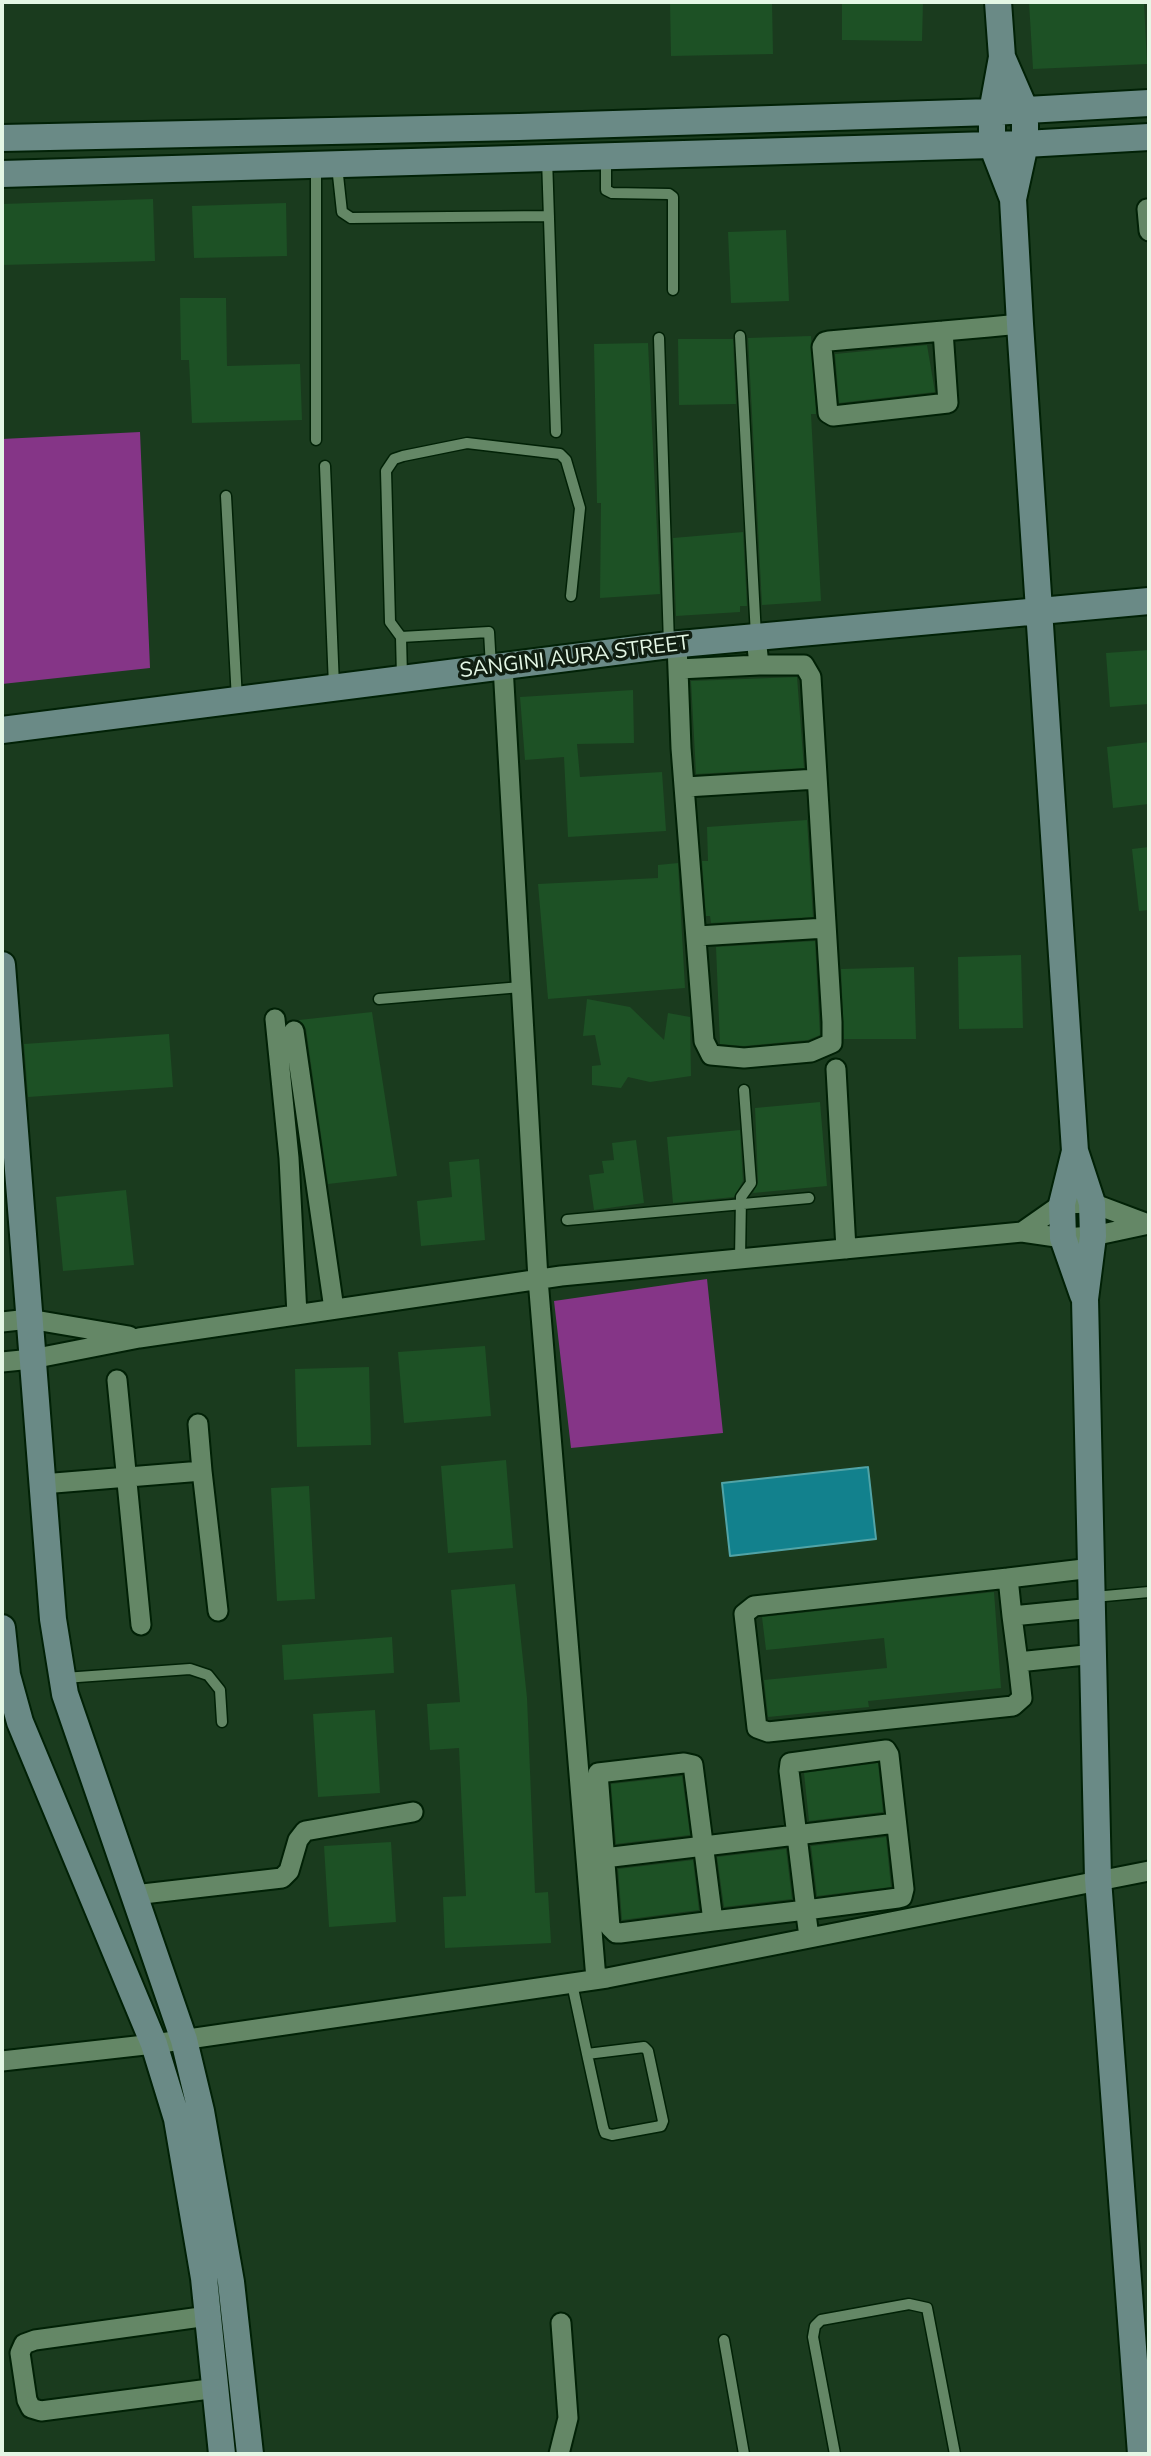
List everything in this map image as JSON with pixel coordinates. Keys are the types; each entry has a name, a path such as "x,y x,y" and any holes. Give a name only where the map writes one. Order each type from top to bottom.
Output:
{"street":[{"path":"998,2 1002,57 992,112 992,145 1013,199"},
{"path":"1002,57 1025,110 1025,144 1013,199 1020,324 1074,1151 1092,1203 1093,1236 1085,1300 1098,1879 1141,2454"},
{"path":"2,138 992,112 1149,103"},
{"path":"2,174 1025,144 1149,137"},
{"path":"1147,209 1149,231"},
{"path":"943,331 948,403 833,416 828,413 822,347 825,342 943,331 1020,324"},
{"name":"SANGINI AURA STREET","path":"2,730 497,667 675,653 756,637 1149,601"},
{"path":"756,637 759,665"},
{"path":"675,653 759,665 804,665 811,677 832,1043 811,1052 744,1058 711,1055 704,1041 675,653"},
{"path":"497,667 521,987 538,1279 596,1979"},
{"path":"686,787 817,779"},
{"path":"698,936 826,928"},
{"path":"2,965 42,1484 54,1619 65,1694 184,2040 201,2111 231,2282 250,2454"},
{"path":"275,1019 289,1158 297,1314"},
{"path":"293,1031 334,1309"},
{"path":"836,1069 846,1249"},
{"path":"1074,1151 1062,1204 1063,1238 1085,1300"},
{"path":"1021,1232 1062,1204 1092,1203 1149,1224"},
{"path":"2,1362 32,1359 139,1338 538,1279 1021,1232 1063,1238 1093,1236 1149,1224"},
{"path":"2,1322 29,1319 139,1338"},
{"path":"117,1380 141,1625"},
{"path":"198,1424 218,1611"},
{"path":"42,1484 202,1471"},
{"path":"1008,1578 1021,1698 1013,1706 768,1732 757,1728 744,1614 749,1607 1092,1568"},
{"path":"1012,1616 1093,1602"},
{"path":"2,1628 7,1675 19,1722 154,2044 177,2119 208,2316 222,2454"},
{"path":"1018,1661 1095,1654"},
{"path":"713,1921 695,1769 684,1763 597,1775 610,1927 616,1933 806,1910 902,1896 904,1889 889,1755 881,1749 790,1763 789,1770 806,1910 809,1937"},
{"path":"134,1895 282,1878 289,1871 298,1840 304,1831 313,1827 413,1812"},
{"path":"604,1858 896,1823"},
{"path":"2,2061 184,2040 572,1983 1149,1871"},
{"path":"208,2316 35,2340 24,2344 20,2353 27,2400 32,2408 41,2411 217,2388"},
{"path":"559,2454 568,2417 561,2323"}],"lane":[{"path":"606,156 606,190 669,194 673,197 673,290"},
{"path":"547,158 556,432"},
{"path":"326,164 342,212 351,218 549,216"},
{"path":"316,440 326,164"},
{"path":"740,336 756,637"},
{"path":"659,338 675,653"},
{"path":"402,679 401,638 390,622 386,471 394,459 467,443 560,454 566,460 580,508 571,596"},
{"path":"325,466 335,688"},
{"path":"226,496 237,700"},
{"path":"401,638 489,632 497,667"},
{"path":"379,999 521,987"},
{"path":"740,1259 741,1197 751,1183 744,1090"},
{"path":"567,1220 809,1198"},
{"path":"1093,1602 1149,1592"},
{"path":"63,1678 190,1669 208,1675 220,1690 222,1722"},
{"path":"572,1983 587,2054 606,2133 612,2135 661,2126 663,2121 648,2051 644,2047 587,2054"},
{"path":"835,2454 813,2337 815,2326 821,2320 918,2304 927,2308 955,2454"},
{"path":"724,2340 744,2454"}],"shaded area":[{"path":"140,432 150,668 2,684 2,439"},
{"path":"707,1279 723,1433 571,1448 554,1301"}],"water":[{"path":"868,1467 876,1539 730,1556 722,1483"}],"building":[{"path":"670,2 772,2 773,54 671,56"},
{"path":"842,2 923,2 922,41 842,40"},
{"path":"1029,2 1144,2 1147,64 1033,69"},
{"path":"153,199 155,261 2,265 2,204"},
{"path":"286,203 287,256 194,258 192,206"},
{"path":"786,230 789,301 731,303 728,232"},
{"path":"180,298 226,298 227,366 300,364 302,420 192,423 189,360 181,360"},
{"path":"811,336 816,414 811,414 821,601 762,605 748,338"},
{"path":"678,339 733,339 736,404 679,405"},
{"path":"648,343 660,594 600,598 601,503 597,503 594,344"},
{"path":"927,345 935,392 839,403 835,354"},
{"path":"743,532 747,606 740,606 740,612 676,616 673,538"},
{"path":"1149,650 1149,704 1110,707 1106,653"},
{"path":"797,677 804,768 696,774 691,681"},
{"path":"633,690 634,743 577,744 580,777 662,772 666,831 568,837 564,757 525,760 520,697"},
{"path":"1149,742 1149,804 1113,808 1107,747"},
{"path":"807,820 813,917 711,923 710,916 706,916 702,861 708,861 707,827"},
{"path":"1149,847 1149,910 1139,911 1132,849"},
{"path":"678,863 685,988 548,999 538,884 658,878 658,865"},
{"path":"815,941 820,1035 808,1040 744,1046 720,1044 716,947"},
{"path":"1021,955 1023,1028 959,1029 958,957"},
{"path":"914,967 916,1039 844,1039 841,969"},
{"path":"587,999 630,1007 664,1040 668,1013 690,1017 691,1076 650,1082 628,1077 621,1088 592,1085 592,1066 601,1065 595,1035 583,1036"},
{"path":"372,1012 397,1176 328,1184 306,1029 299,1020"},
{"path":"169,1034 173,1087 28,1097 24,1044"},
{"path":"820,1102 827,1186 753,1193 758,1182 755,1108"},
{"path":"740,1130 743,1181 734,1197 673,1203 667,1137"},
{"path":"636,1140 644,1203 594,1210 589,1175 604,1173 602,1161 614,1160 612,1143"},
{"path":"479,1159 485,1240 421,1246 417,1201 452,1197 449,1162"},
{"path":"126,1190 134,1265 63,1271 56,1197"},
{"path":"485,1346 491,1416 404,1423 398,1352"},
{"path":"369,1367 371,1445 297,1447 295,1369"},
{"path":"506,1460 513,1548 448,1553 441,1466"},
{"path":"309,1486 315,1599 277,1601 271,1488"},
{"path":"515,1584 527,1698 535,1893 548,1892 551,1943 445,1948 443,1897 466,1896 459,1748 430,1750 427,1704 460,1702 451,1590"},
{"path":"994,1592 1001,1688 868,1701 869,1707 768,1717 764,1680 887,1668 884,1638 766,1650 762,1617"},
{"path":"392,1637 394,1673 284,1680 282,1645"},
{"path":"375,1710 380,1793 318,1797 313,1714"},
{"path":"878,1763 883,1812 809,1821 804,1773"},
{"path":"682,1776 690,1835 616,1844 611,1784"},
{"path":"886,1837 891,1887 817,1896 811,1846"},
{"path":"391,1842 396,1922 329,1927 324,1846"},
{"path":"786,1849 792,1899 724,1907 717,1857"},
{"path":"693,1860 699,1910 622,1920 618,1869"}]}
